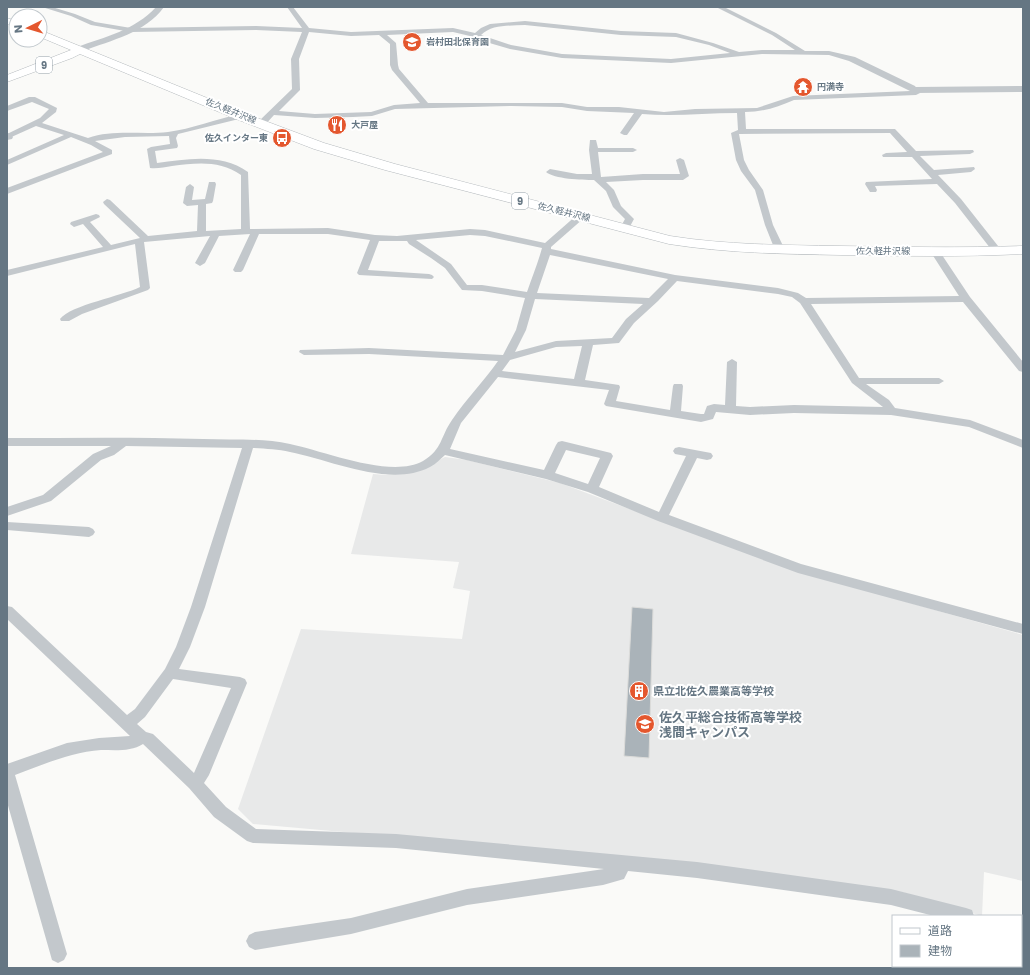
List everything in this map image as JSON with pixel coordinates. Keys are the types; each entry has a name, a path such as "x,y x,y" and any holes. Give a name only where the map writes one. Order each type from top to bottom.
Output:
{"main road":[{"name":"佐久軽井沢線","path":"48,36 240,116 320,146 359,158 670,240 706,246 780,250 1023,250"},
{"name":"9","path":"7,74 62,53 80,49"},
{"name":"9","path":"7,79 68,56 80,49"}],"street":[{"path":"45,7 73,15 93,24 131,30 256,28 351,34 446,30 477,35 488,41 510,47 562,56 672,61 762,52 829,53 845,56 915,90 1023,89"},
{"path":"80,49 131,30 146,21 160,7"},
{"path":"261,124 296,90 295,59 306,30 305,26 290,7"},
{"path":"718,7 774,34 804,53"},
{"path":"477,35 483,29 490,26 525,23 553,25 621,33 671,34 711,44 738,54"},
{"path":"382,32 382,34 393,44 394,65 396,70 426,105"},
{"path":"272,113 315,116 353,115 372,114 394,107 511,104 558,105 587,109 619,109 664,114 701,110 741,110 764,108 793,98 841,97 865,94 914,94 916,93 915,90"},
{"path":"7,109 32,99 53,108 53,110 43,120 7,137"},
{"path":"741,110 742,131"},
{"path":"623,129 639,112"},
{"path":"87,141 95,138 174,132 185,128 240,116"},
{"path":"7,191 109,152 78,136 70,135 36,124"},
{"path":"780,250 769,225 758,190 750,176 745,171 740,160 734,133 742,131 891,131 958,201 997,251"},
{"path":"174,132 172,138 174,146 151,149 153,166 207,161 234,167 241,171 245,174 246,232"},
{"path":"7,163 70,135"},
{"path":"625,228 630,220 616,207 610,190 599,179 593,146 632,150"},
{"path":"886,155 970,152"},
{"path":"550,172 599,179 683,177 685,176 680,160"},
{"path":"931,173 971,169"},
{"path":"870,185 939,181"},
{"path":"190,186 187,203 209,201 212,184"},
{"path":"65,319 78,312 145,288 142,240 107,202"},
{"path":"201,234 202,202"},
{"path":"7,442 168,442 249,444 290,448 367,468 400,470 422,466 433,460 443,451 447,444 449,434 456,422 505,358 521,330 547,248 581,216"},
{"path":"74,224 96,217"},
{"path":"86,221 109,248"},
{"path":"7,273 142,240 201,234 256,231 328,230 375,238 410,238 470,232 485,233 675,278 778,291 795,295 804,301 861,388 889,405 891,411"},
{"path":"238,270 256,231"},
{"path":"200,263 216,233"},
{"path":"375,238 362,273 417,273 430,278"},
{"path":"410,238 412,242 446,264 457,276 463,287 488,289 523,295 650,301 655,300 675,278"},
{"path":"935,251 966,299 1023,369"},
{"path":"804,301 966,299"},
{"path":"304,352 369,351 505,358 556,344 616,341 630,321 650,301"},
{"path":"579,382 588,342"},
{"path":"730,409 732,362"},
{"path":"495,373 615,387 610,404 704,418 709,416 712,408 750,411 891,411 908,416 970,424 1023,444"},
{"path":"856,381 939,382"},
{"path":"675,414 678,386"},
{"path":"7,512 47,498 97,457 110,452 122,443"},
{"path":"126,724 140,712 170,673 183,647 198,607 249,444"},
{"path":"548,475 562,445 607,456 592,489"},
{"path":"443,451 548,475 592,489 662,518 798,568 1023,629"},
{"path":"679,451 707,456"},
{"path":"662,518 693,454"},
{"path":"7,526 89,532"},
{"path":"7,611 126,724 141,737 148,739 194,783 220,812 253,836 396,841 697,870 891,897 940,908 963,915"},
{"path":"170,673 240,683 202,775 194,783"},
{"path":"7,771 67,750 99,744 134,742 141,737"},
{"path":"7,775 58,954"},
{"path":"255,941 351,926 467,897 603,877 618,873 624,863"}],"shaded area":[{"name":"佐久平総合技術高等学校 浅間キャンパス","path":"445,457 467,460 560,483 790,569 1023,635 1023,881 984,872 982,915 979,915 902,892 643,859 253,824 238,809 301,629 462,639 470,591 453,588 459,562 351,554 373,474 386,475 417,471"}],"building":[{"name":"県立北佐久農業高等学校","path":"632,607 653,609 649,758 624,756"}],"place":[{"name":"岩村田北保育園","path":"412,42"},
{"name":"円満寺","path":"803,87"},
{"name":"大戸屋","path":"337,125"},
{"name":"佐久インター東","path":"282,138"},
{"name":"県立北佐久農業高等学校","path":"639,691"},
{"name":"佐久平総合技術高等学校 浅間キャンパス","path":"645,724"}]}
